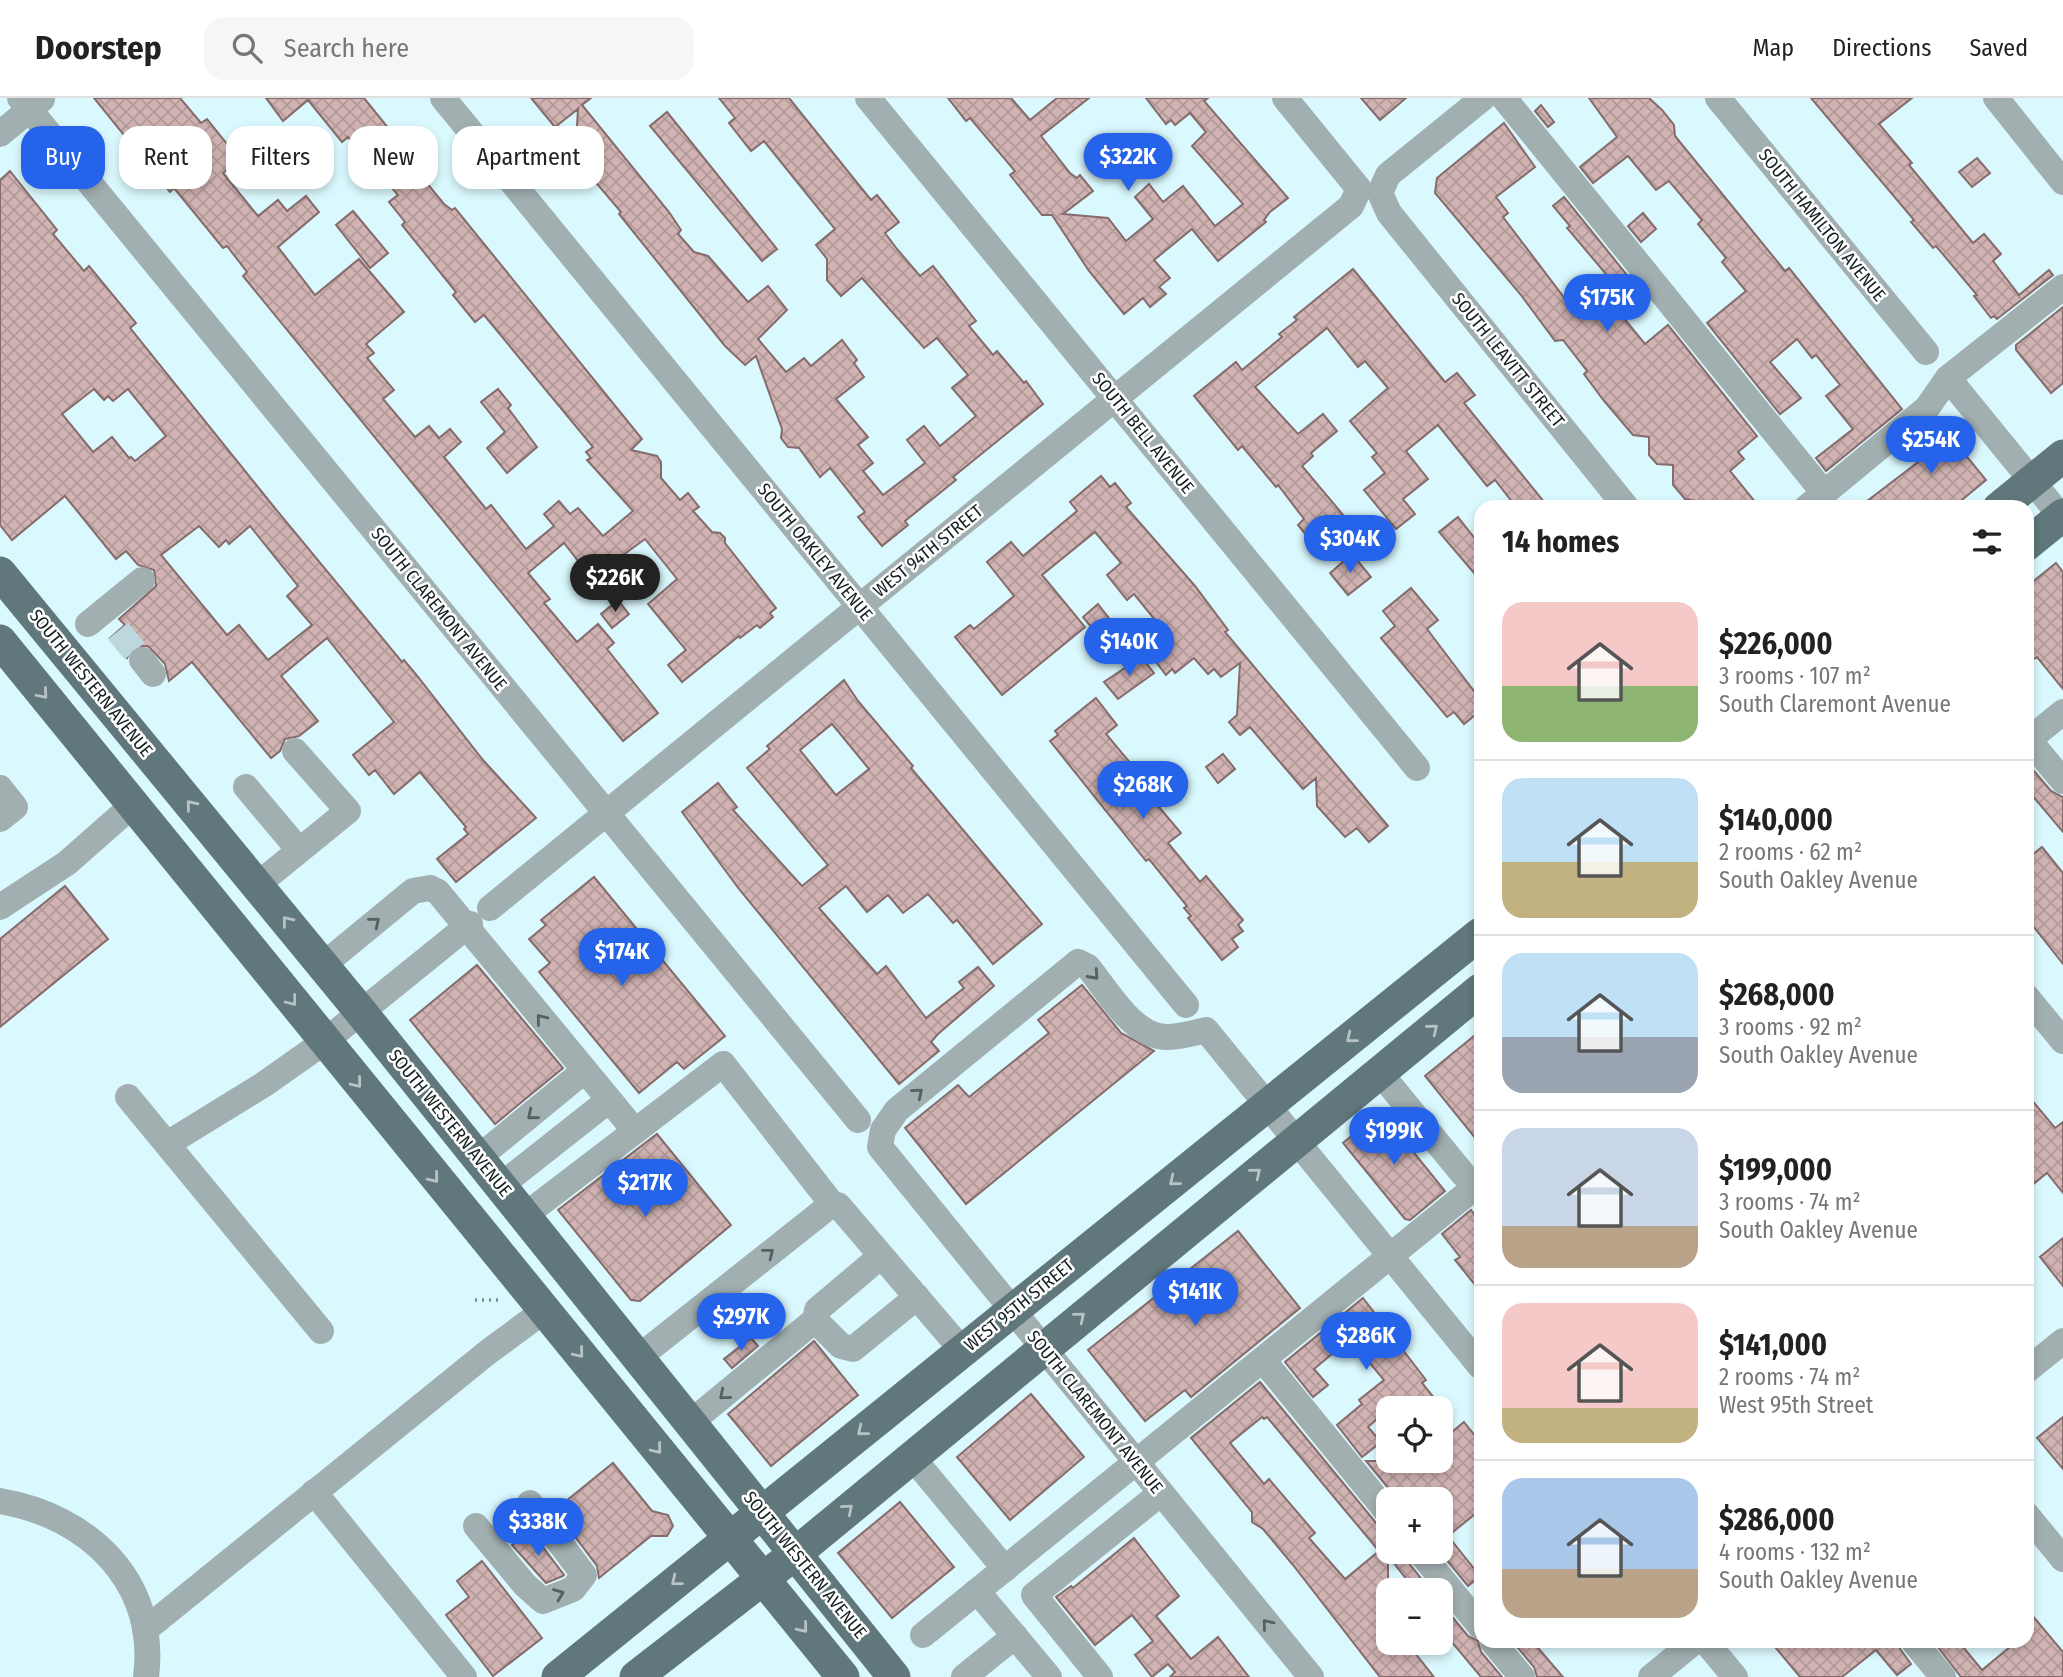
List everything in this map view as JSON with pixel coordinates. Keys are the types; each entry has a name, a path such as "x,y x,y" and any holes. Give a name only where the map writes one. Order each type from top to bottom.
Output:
{"main road":[{"path":"2009,500 2063,456"},
{"path":"2034,539 2062,517"},
{"name":"SOUTH WESTERN AVENUE","path":"0,573 323,965 894,1677"},
{"path":"0,641 843,1677"},
{"name":"WEST 95TH STREET","path":"558,1677 1474,939"},
{"path":"636,1677 763,1580 1474,995"}],"street":[{"name":"SOUTH OAKLEY AVENUE","path":"443,98 1186,1005"},
{"name":"SOUTH BELL AVENUE","path":"869,98 1417,768"},
{"name":"SOUTH LEAVITT STREET","path":"1285,98 1621,500"},
{"name":"WEST 94TH STREET","path":"167,1144 263,1085 324,1042 1115,399 1370,200 1388,175 1483,98"},
{"path":"1504,98 1815,500 1927,408 1948,378 2063,288"},
{"name":"SOUTH HAMILTON AVENUE","path":"1718,98 1926,352"},
{"path":"1996,98 2063,182"},
{"path":"0,134 31,102"},
{"name":"SOUTH CLAREMONT AVENUE","path":"31,102 858,1120"},
{"path":"1948,378 2062,517"},
{"path":"103,623 142,580"},
{"path":"2034,736 2063,712"},
{"path":"2034,748 2063,781"},
{"path":"257,885 348,811 295,751"},
{"path":"246,788 299,850"},
{"path":"0,908 67,863 134,804"},
{"path":"323,965 413,891 430,888 438,892 475,920 584,1071 635,1131"},
{"name":"SOUTH CLAREMONT AVENUE","path":"1267,1105 1206,1030 1166,1038 1150,1033 1136,1025 1088,967 1078,962 1068,967 897,1110 883,1130 880,1147 1311,1677"},
{"path":"2034,1006 2063,1041"},
{"path":"524,1216 723,1064 832,1204 838,1205 962,1350"},
{"path":"478,1158 584,1071"},
{"path":"923,1635 1391,1256 1472,1178 1380,1073"},
{"path":"128,1097 321,1331"},
{"path":"500,1186 608,1100"},
{"path":"1267,1105 1474,1359"},
{"path":"639,1357 832,1204"},
{"path":"691,1422 815,1320 817,1310 881,1256"},
{"path":"815,1320 841,1346 853,1349 917,1297"},
{"path":"145,1630 488,1352 545,1310"},
{"path":"2034,1365 2063,1341"},
{"path":"1263,1360 1376,1498"},
{"path":"912,1457 1005,1569"},
{"path":"314,1492 464,1677"},
{"path":"1101,1677 1034,1595 1161,1493"},
{"path":"0,1501 61,1520 93,1539 122,1573 145,1630 148,1645 146,1677"},
{"path":"476,1526 525,1586 542,1601 573,1589 584,1575 530,1503"},
{"path":"2034,1524 2063,1559"},
{"path":"1430,1564 1474,1619"},
{"path":"977,1591 1048,1677"},
{"path":"964,1677 1015,1636"},
{"path":"1498,1648 1522,1677"},
{"path":"1651,1677 1687,1648"},
{"path":"1711,1648 1735,1677"},
{"path":"1919,1648 1943,1677"}],"path":[{"path":"475,1300 493,1298 508,1303"}],"building":[{"path":"94,98 180,98 201,123 207,119 226,143 226,170 223,173 226,177 226,189 236,189 258,216 278,200 287,211 306,196 319,212 278,247 315,295 359,259 404,312 366,344 374,353 367,358 394,390 383,399 415,437 429,426 439,438 450,429 461,442 444,457 486,509 491,505 526,549 554,526 544,514 559,501 570,514 578,508 603,536 633,511 587,460 591,458 586,452 593,447 484,315 475,322 453,295 456,292 402,225 405,222 389,202 398,195 393,189 432,189 444,204 452,210 455,208 642,439 631,450 657,456 661,462 661,478 680,500 688,493 699,507 693,511 712,532 720,533 725,538 725,543 776,608 770,613 773,617 760,628 757,625 740,638 739,636 682,682 668,665 686,650 648,604 677,579 645,539 611,564 619,574 600,589 564,543 528,573 550,599 544,603 577,642 598,624 614,643 607,649 658,713 623,741 243,276 247,272 227,246 223,248 175,189 212,189 212,126 119,126 119,129"},
{"path":"266,98 364,98 387,126 348,126 348,137 342,142 334,132 334,126 329,126 308,100 283,121"},
{"path":"531,98 591,98 582,105 599,126 577,126 578,109 554,126"},
{"path":"719,98 789,98 871,200 877,195 899,222 885,233 897,249 920,276 933,266 976,321 969,326 993,355 997,351 1024,383 1026,381 1043,404 953,477 956,480 905,521 908,525 882,546 858,517 865,512 830,468 820,477 799,448 788,447 781,438 782,429 756,356 745,365 725,346 619,214 621,212 601,189 604,189 604,132 669,212 681,230 678,234 694,252 708,256 748,302 768,286 787,310 758,339 786,372 804,358 811,366 842,340 857,360 854,363 864,377 836,399 868,437 858,445 873,463 863,471 883,495 925,463 907,440 924,426 940,446 976,416 952,388 968,375 937,338 924,348 862,278 841,296 827,280 827,259 816,245 835,229 764,141 751,151 729,123 735,118"},
{"path":"948,98 1011,98 1030,120 1057,98 1089,98 1041,136 1070,173 1077,178 1080,175 1093,191 1063,214 1108,218 1126,241 1153,219 1135,197 1149,184 1163,202 1183,186 1215,226 1243,204 1192,146 1206,132 1190,113 1175,125 1171,120 1166,124 1146,98 1208,98 1204,101 1288,198 1270,212 1264,220 1266,222 1218,261 1192,229 1154,260 1170,278 1159,287 1166,294 1150,307 1143,298 1124,314 1089,271 1052,215 1042,215 1010,175 1015,171 970,118 966,121"},
{"path":"1361,98 1406,98 1380,120"},
{"path":"1589,98 1649,98 1662,110 1674,125 1675,136 1785,271 1789,268 1902,409 1826,471 1816,458 1853,429 1826,396 1840,385 1816,355 1812,358 1797,339 1770,362 1801,398 1780,414 1707,323 1746,291 1722,262 1726,258 1698,224 1702,220 1669,181 1656,190 1628,156 1593,183 1580,167 1617,137"},
{"path":"1811,98 1912,98 1879,124 1912,163 1909,165 1973,243 1984,234 2001,254 1993,261 2019,295 2049,270 2053,275 1997,319 1994,316 1991,318 1974,296 1977,295 1936,246 1933,248 1911,222 1914,220"},
{"path":"1541,105 1554,122 1548,127 1535,111"},
{"path":"667,112 777,249 762,261 650,126"},
{"path":"1504,123 1535,167 1496,197 1508,213 1503,217 1569,304 1606,274 1567,228 1570,226 1553,206 1564,197 1631,280 1608,299 1645,344 1668,325 1757,436 1738,452 1744,459 1730,471 1754,500 1685,499 1673,485 1673,465 1657,464 1649,455 1649,437 1633,435 1604,401 1584,374 1587,371 1563,340 1555,341 1521,295 1435,193 1437,178"},
{"path":"1977,158 1990,173 1972,187 1959,172"},
{"path":"10,171 21,185 21,189 24,189 57,230 53,234 84,271 89,266 136,323 130,328 274,507 402,662 404,660 483,760 536,818 456,882 437,859 468,834 464,829 466,827 420,772 394,794 375,770 369,775 353,755 394,722 327,638 281,676 318,721 299,736 285,739 280,751 271,758 192,662 169,681 165,664 148,646 133,647 127,658 110,638 125,625 119,619 156,586 154,570 138,565 126,551 116,559 65,496 12,540 0,525 0,180","holes":["94,389 104,400 108,396 113,401 128,389 166,436 135,461 129,458 112,437 93,452 62,414","199,526 219,547 226,540 229,544 250,526 298,586 287,596 312,625 268,660 239,625 227,635 161,555"]},
{"path":"353,211 388,253 370,268 336,225"},
{"path":"1643,213 1656,229 1641,242 1628,226"},
{"path":"1353,269 1445,382 1457,373 1475,395 1464,403 1543,500 1511,500 1495,480 1487,486 1438,425 1406,451 1428,479 1403,499 1415,514 1396,529 1364,490 1385,473 1372,457 1377,453 1350,421 1388,388 1365,361 1358,367 1327,328 1255,387 1298,434 1323,414 1337,431 1311,453 1313,456 1302,466 1344,516 1312,542 1298,525 1304,519 1278,485 1276,487 1242,446 1238,450 1194,396 1236,362 1242,370 1282,337 1279,334 1297,320 1294,317"},
{"path":"2063,307 2063,383 2051,393 2016,350 2016,345"},
{"path":"498,389 511,405 508,408 537,447 507,473 487,448 505,432 481,402"},
{"path":"1937,420 1986,480 1962,500 1868,500 1922,459 1909,443"},
{"path":"1101,476 1110,487 1115,483 1131,503 1126,507 1195,586 1228,630 1225,632 1388,826 1369,842 1357,828 1345,837 1317,806 1316,778 1303,789 1250,727 1240,735 1229,722 1237,715 1240,663 1221,677 1214,669 1208,674 1194,658 1175,673 1172,669 1166,675 1153,658 1173,642 1134,594 1127,600 1107,575 1121,563 1095,532 1042,575 1085,627 1002,695 955,637 970,625 974,629 1014,596 987,562 1011,542 1023,556 1077,511 1070,502"},
{"path":"1458,517 1474,537 1474,573 1439,532"},
{"path":"1352,554 1371,577 1348,595 1330,573"},
{"path":"2056,563 2063,572 2063,689 2037,657 2034,659 2034,581"},
{"path":"1411,588 1438,620 1427,629 1474,691 1474,716 1464,724 1454,712 1447,717 1381,638 1395,626 1383,611"},
{"path":"618,600 629,614 612,628 601,614"},
{"path":"1098,604 1112,622 1097,634 1083,617"},
{"path":"1141,657 1154,673 1118,699 1104,682"},
{"path":"844,680 858,701 913,766 911,768 1042,924 993,964 957,920 953,923 928,894 903,913 888,895 867,912 846,886 819,908 877,974 886,966 926,1018 964,988 959,982 978,967 994,986 938,1034 931,1042 939,1051 899,1084 739,889 682,812 718,783 737,807 733,810 802,886 828,865 747,768 770,749 767,746","holes":["832,724 869,769 836,795 800,750"]},
{"path":"1096,698 1117,725 1106,734 1132,765 1127,769 1181,833 1168,843 1200,882 1206,876 1243,920 1238,925 1243,931 1232,939 1238,947 1222,960 1188,918 1191,916 1184,908 1187,906 1149,859 1146,861 1050,741 1058,735 1055,731"},
{"path":"1223,754 1235,769 1218,783 1206,767"},
{"path":"2034,771 2051,791 2063,797 2063,832 2034,798"},
{"path":"2042,847 2063,873 2063,964 2034,927 2034,854"},
{"path":"594,877 725,1036 684,1069 677,1062 639,1093 539,972 550,963 529,939 546,925 541,920"},
{"path":"65,886 108,939 0,1027 0,939"},
{"path":"477,965 563,1068 495,1124 410,1020"},
{"path":"1082,985 1121,1033 1154,1051 966,1204 905,1128 958,1085 969,1097 1049,1033 1038,1020"},
{"path":"1474,1036 1474,1137 1425,1076"},
{"path":"2034,1103 2055,1128 2063,1122 2063,1193 2047,1173 2034,1184"},
{"path":"1381,1112 1445,1191 1410,1220 1405,1219 1343,1143"},
{"path":"657,1134 731,1225 640,1301 631,1300 558,1210"},
{"path":"1471,1210 1474,1214 1474,1284 1455,1260 1460,1257 1442,1234"},
{"path":"1238,1231 1300,1308 1191,1397 1185,1390 1145,1421 1088,1350"},
{"path":"2063,1238 2063,1286 2040,1257"},
{"path":"1363,1298 1426,1380 1422,1383 1432,1396 1376,1396 1376,1420 1368,1427 1376,1436 1376,1446 1362,1457 1337,1425 1362,1404 1359,1400 1384,1380 1350,1339 1314,1369 1328,1385 1313,1397 1285,1362"},
{"path":"751,1338 758,1346 732,1368 724,1359"},
{"path":"814,1341 858,1395 771,1466 728,1414"},
{"path":"1260,1382 1376,1523 1376,1547 1267,1417 1262,1417 1230,1443 1264,1484 1269,1479 1315,1533 1309,1538 1345,1579 1376,1553 1376,1564 1388,1564 1388,1578 1376,1578 1376,1655 1417,1655 1434,1677 1380,1677 1293,1565 1263,1529 1252,1522 1252,1512 1191,1438"},
{"path":"1031,1394 1084,1457 1010,1520 957,1457"},
{"path":"2063,1417 2063,1469 2037,1438"},
{"path":"1464,1422 1474,1434 1474,1515 1453,1532 1453,1487 1387,1487 1366,1461 1376,1461 1376,1473 1453,1473 1453,1431"},
{"path":"613,1463 652,1511 668,1515 673,1526 667,1536 651,1536 599,1578 597,1566 555,1510"},
{"path":"900,1502 954,1567 892,1618 838,1553"},
{"path":"530,1530 563,1576 546,1583 512,1545"},
{"path":"1134,1538 1179,1596 1156,1616 1191,1659 1218,1637 1249,1677 1170,1677 1175,1672 1168,1664 1152,1677 1135,1655 1153,1641 1132,1615 1095,1645 1056,1597 1071,1586 1073,1588"},
{"path":"1453,1542 1474,1568 1474,1581 1468,1586 1450,1564 1453,1564"},
{"path":"482,1561 542,1638 493,1676 446,1615 469,1597 457,1581"},
{"path":"1394,1564 1410,1564 1421,1578 1406,1578"},
{"path":"1453,1618 1468,1636 1474,1639 1474,1648 1480,1648 1502,1677 1481,1677 1453,1644"},
{"path":"2034,1618 2063,1652 2063,1677 1961,1677 1939,1648 1964,1648 1982,1670 2009,1648 2034,1648"},
{"path":"1518,1648 1538,1648 1563,1677 1537,1677 1534,1667"},
{"path":"1776,1648 1899,1648 1911,1664 1897,1675 1876,1650 1842,1677 1800,1677"}],"tunnel":[{"path":"118,631 142,660"}]}
